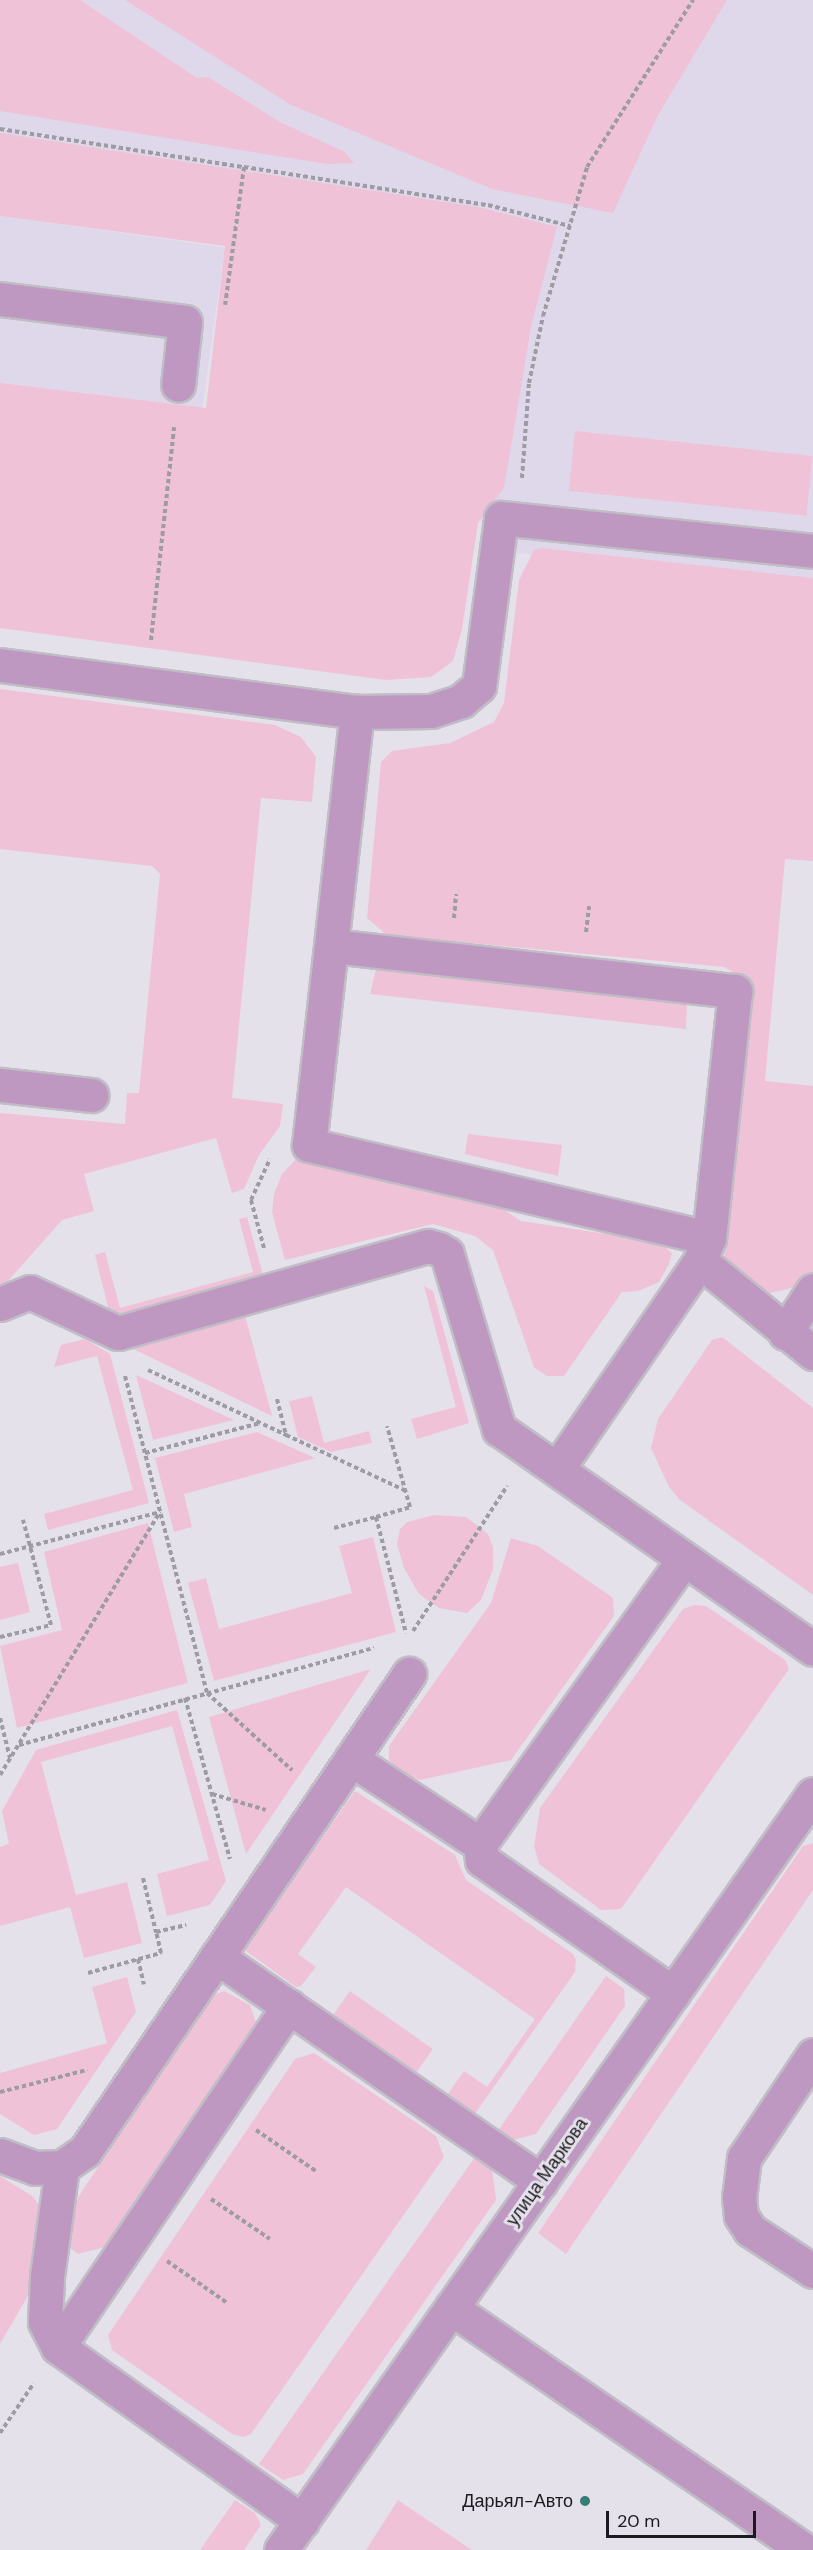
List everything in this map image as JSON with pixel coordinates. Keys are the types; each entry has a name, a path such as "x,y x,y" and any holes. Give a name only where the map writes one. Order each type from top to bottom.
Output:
{"street":[{"path":"0,299 185,322 178,385"},
{"path":"0,665 357,712 431,711 460,701 479,686 501,518 813,551"},
{"path":"357,712 309,1144 704,1249 785,1333 813,1353"},
{"path":"332,946 735,991 704,1249 557,1469"},
{"path":"0,1085 91,1095"},
{"path":"0,1304 30,1292 118,1333 428,1246 447,1254 499,1429 813,1649"},
{"path":"785,1333 813,1290"},
{"path":"673,1993 482,1860 480,1844 684,1559"},
{"path":"0,2155 35,2168 62,2168 85,2151 409,1674"},
{"path":"351,1759 480,1844"},
{"name":"улица Маркова","path":"281,2550 813,1794"},
{"path":"217,1957 541,2181"},
{"path":"58,2348 289,2006"},
{"path":"813,2055 744,2158 739,2197 741,2216 750,2230 813,2271"},
{"path":"62,2168 47,2277 45,2322 58,2348 302,2521"},
{"path":"451,2308 804,2550"}],"path":[{"path":"519,520 529,383 543,316 587,167 693,0"},
{"path":"0,129 488,205 570,226"},
{"path":"185,322 209,324 222,319 244,166"},
{"path":"146,684 178,385"},
{"path":"142,1367 406,1491"},
{"path":"123,1368 207,1693 300,1777"},
{"path":"277,1399 286,1434"},
{"path":"145,1453 261,1423"},
{"path":"334,1528 410,1507 387,1426"},
{"path":"376,1517 408,1639 530,1451"},
{"path":"0,1554 160,1512"},
{"path":"0,1775 160,1512"},
{"path":"0,1637 51,1625 23,1520"},
{"path":"19,1745 386,1645"},
{"path":"185,1698 232,1868"},
{"path":"0,1718 10,1758"},
{"path":"212,1794 276,1813"},
{"path":"88,1973 161,1953 156,1932"},
{"path":"0,2092 95,2068"},
{"path":"222,2106 317,2172"},
{"path":"176,2174 270,2239"},
{"path":"133,2237 226,2302"},
{"path":"0,2433 58,2348"}],"shaded area":[{"path":"0,0 813,0 813,585 482,549 538,234 0,139"},
{"path":"0,0 80,0 197,78 208,77 280,122 345,152 354,163 327,164 0,111"},
{"path":"125,0 727,0 657,117 613,213 492,189 291,105"},
{"path":"0,133 478,207 557,227 531,327 504,488 478,523 462,629 453,661 431,677 386,680 0,628 0,383 206,408 225,246 0,216"},
{"path":"0,216 225,248 202,413 0,385"},
{"path":"575,431 813,456 806,516 569,491"},
{"path":"541,548 813,578 813,861 785,859 765,1081 813,1086 813,1272 796,1287 770,1293 739,1278 726,1262 722,1241 745,987 737,974 724,967 387,935 367,918 381,762 392,751 450,743 494,722 504,703 519,580 534,550"},
{"path":"0,689 275,725 301,737 316,757 312,802 261,798 232,1098 283,1104 280,1126 259,1155 244,1189 232,1193 216,1138 84,1174 94,1211 62,1220 8,1281 0,1285 0,1113 125,1124 127,1093 139,1093 160,874 152,866 0,849"},
{"path":"389,966 678,998 687,1002 686,1029 370,994 376,969"},
{"path":"468,1134 562,1145 558,1176 465,1154"},
{"path":"299,1156 480,1194 521,1221 659,1242 672,1253 669,1264 659,1282 638,1291 622,1292 564,1376 547,1376 534,1367 493,1250 475,1236 433,1224 285,1260 272,1212 274,1194 282,1174"},
{"path":"247,1217 265,1282 122,1322 109,1311 95,1255 105,1252 120,1308 253,1272 239,1219"},
{"path":"424,1286 433,1291 469,1423 417,1439 411,1419 456,1407"},
{"path":"244,1312 272,1416 127,1346"},
{"path":"722,1337 813,1408 813,1595 680,1500 669,1487 651,1448 658,1419 712,1340"},
{"path":"85,1339 110,1354 149,1503 48,1530 44,1514 133,1490 97,1356 54,1367 61,1345"},
{"path":"136,1375 234,1420 153,1440"},
{"path":"312,1396 324,1443 369,1431 372,1443 331,1452 298,1437 289,1401"},
{"path":"257,1432 315,1458 184,1494 192,1527 174,1532 155,1458"},
{"path":"434,1515 466,1517 488,1534 493,1547 493,1569 481,1600 467,1613 439,1608 419,1594 404,1568 397,1544 400,1529 407,1522"},
{"path":"148,1523 188,1683 17,1728 0,1646 62,1630 44,1552"},
{"path":"373,1537 396,1632 214,1681 188,1583 206,1578 219,1629 352,1593 339,1546"},
{"path":"511,1538 538,1546 613,1598 614,1616 511,1760 420,1780 402,1774 389,1760 389,1746 491,1603"},
{"path":"18,1563 30,1612 0,1620 0,1567"},
{"path":"694,1605 706,1606 785,1660 789,1669 621,1909 601,1910 539,1864 534,1846 540,1808 683,1609"},
{"path":"371,1669 246,1854 209,1717"},
{"path":"177,1710 226,1881 210,1905 167,1916 157,1874 209,1860 172,1726 41,1762 76,1895 127,1882 142,1943 84,1958 70,1907 0,1926 0,1847 9,1844 2,1811 36,1750"},
{"path":"355,1791 455,1855 466,1880 573,1954 576,1960 575,1972 474,2115 446,2101 447,2095 464,2071 487,2087 535,2019 346,1887 298,1954 316,1967 301,1986 296,1987 246,1951 246,1945"},
{"path":"813,1843 813,1890 566,2254 538,2233 803,1846"},
{"path":"606,1976 624,1989 625,2006 536,2134 513,2140 497,2132"},
{"path":"127,1977 136,2012 57,2129 34,2135 0,2114 0,2073 107,2043 92,1987"},
{"path":"224,1991 250,2005 256,2022 105,2247 78,2254 70,2248 74,2206 82,2191 214,1995"},
{"path":"350,1991 433,2049 414,2075 332,2017"},
{"path":"314,2053 436,2136 444,2157 251,2434 243,2437 232,2434 112,2350 108,2335 295,2059"},
{"path":"475,2157 492,2169 496,2200 303,2474 283,2480 259,2464"},
{"path":"0,2176 32,2196 40,2205 29,2294 0,2344"},
{"path":"235,2500 255,2513 261,2525 244,2550 200,2550"},
{"path":"398,2500 472,2550 366,2550"}],"place":[{"name":"Дарьял-Авто","path":"585,2501"}]}
